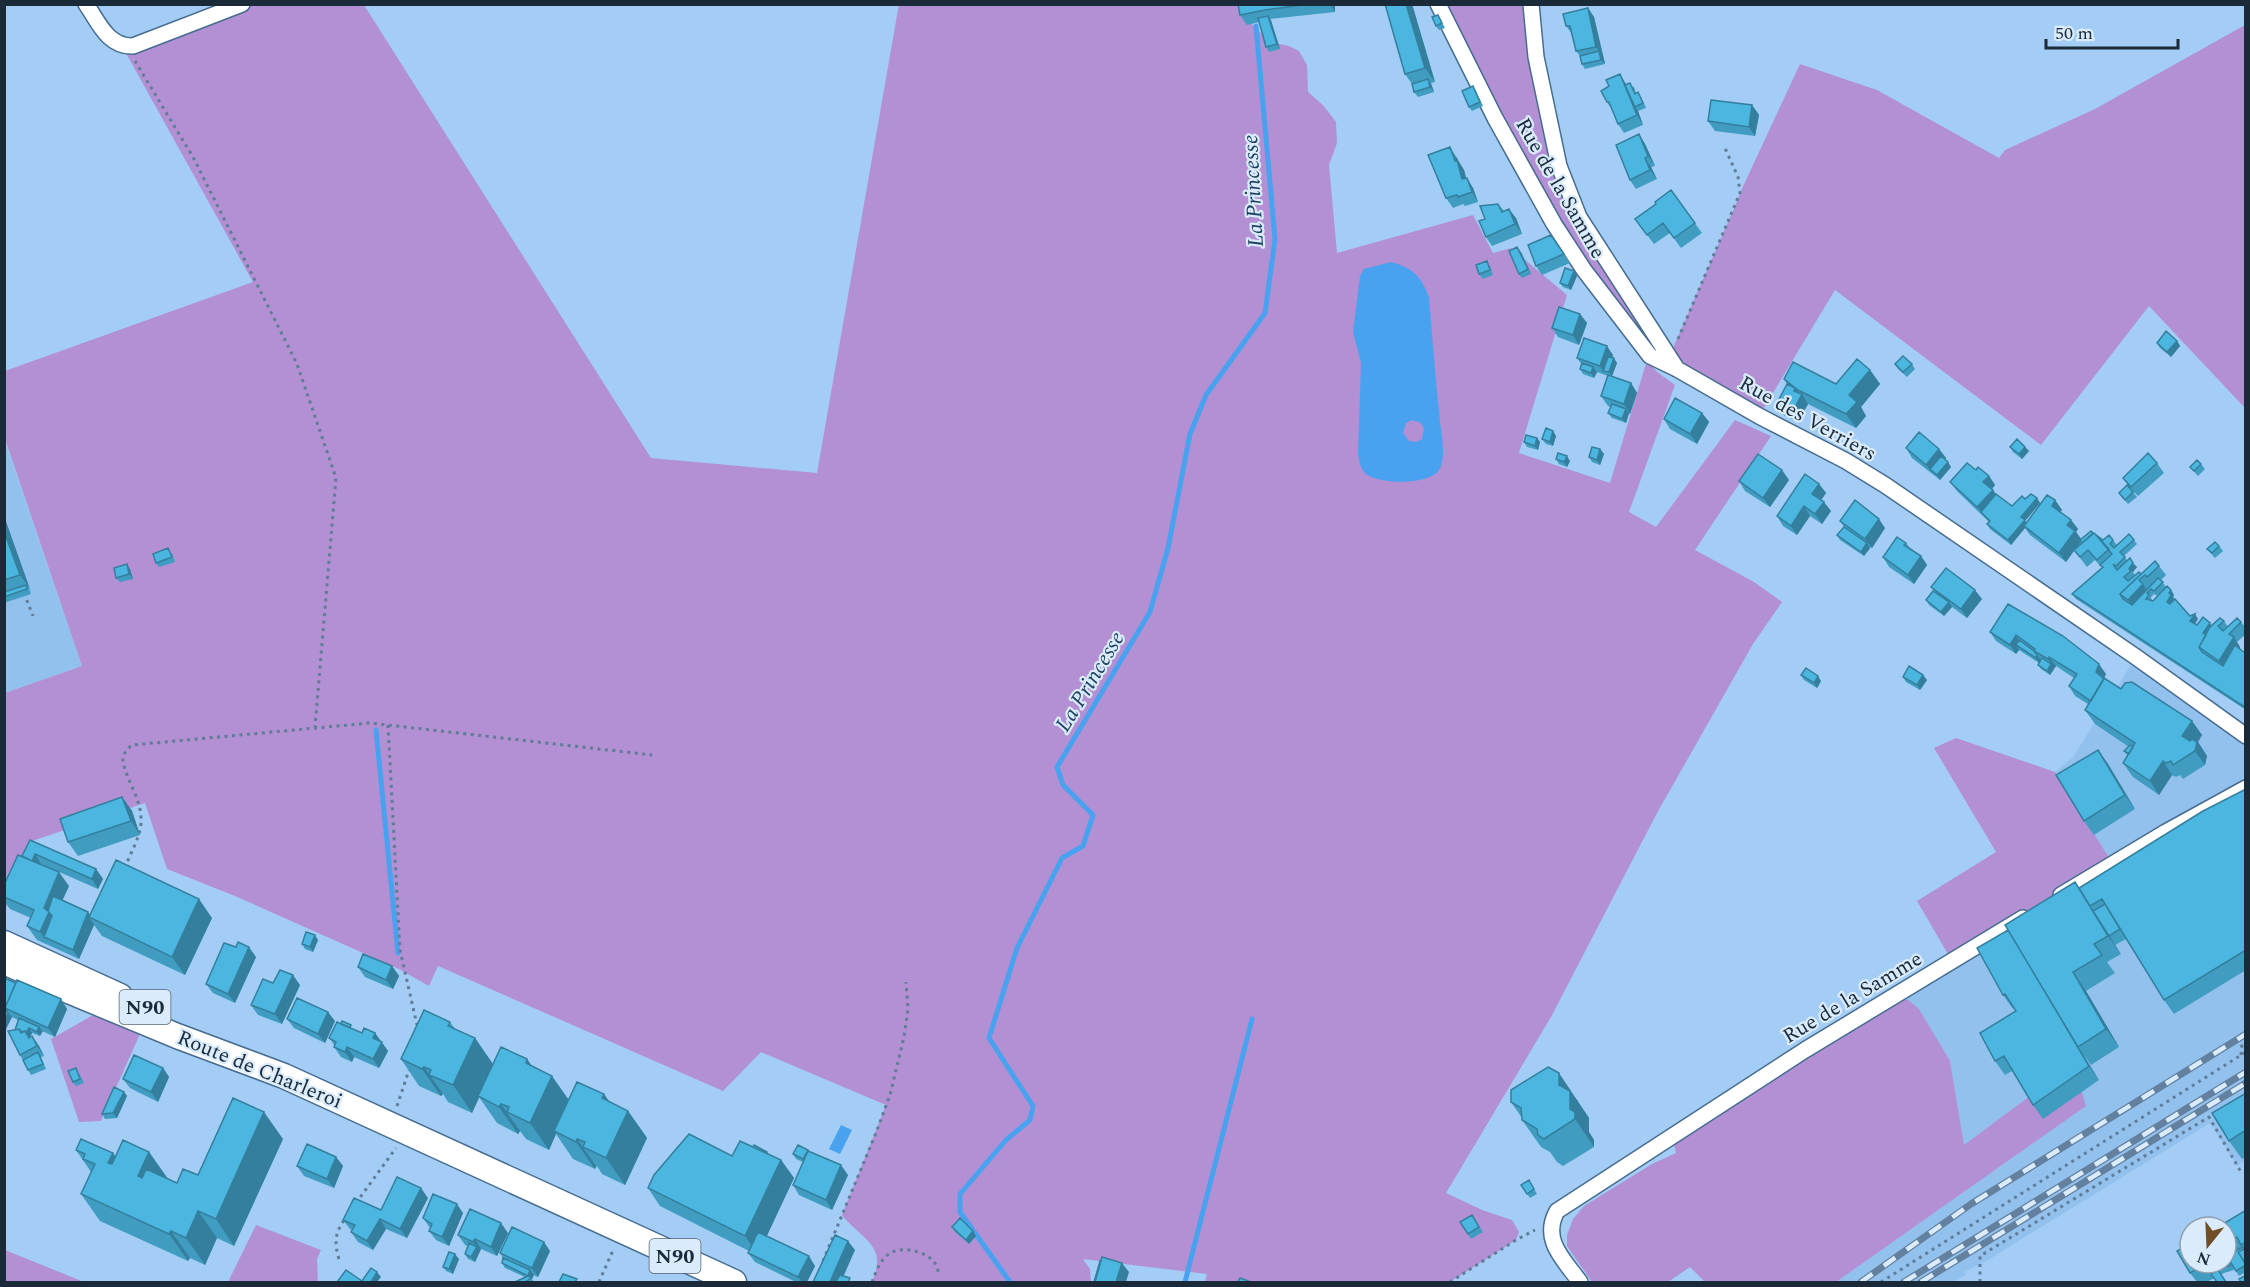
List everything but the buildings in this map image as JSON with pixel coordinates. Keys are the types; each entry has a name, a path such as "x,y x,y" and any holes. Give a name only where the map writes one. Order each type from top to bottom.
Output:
{"main road":[{"name":"N90","path":"4,943 182,1024 284,1076"},
{"name":"Route de Charleroi","path":"4,962 167,1032 389,1114"},
{"name":"N90","path":"389,1114 407,1132 734,1282"}],"street":[{"path":"86,4 111,41 124,46 133,46 242,4"},
{"name":"Rue de la Samme","path":"1438,4 1501,128 1554,224 1584,270 1650,356 1673,363"},
{"name":"Rue des Verriers","path":"1531,4 1536,57 1559,166 1579,217 1673,363 1759,416 1846,461 1885,485 2136,657 2246,736"},
{"path":"2053,900 2166,832 2246,788"},
{"name":"Rue de la Samme","path":"1551,1222 1566,1204 1804,1050 2033,912"},
{"path":"1551,1222 1550,1232 1554,1245 1580,1282"}],"path":[{"path":"124,46 193,157 297,364 336,478 315,728"},
{"path":"1673,363 1740,193 1738,177 1724,146"},
{"path":"24,591 33,616"},
{"path":"121,876 140,829 141,819 139,804 123,760 128,748 132,745 357,723 388,724 652,755"},
{"path":"388,724 400,950 418,1021 416,1031"},
{"path":"822,1263 890,1095 904,1037 908,1009 906,982"},
{"path":"2241,1055 2242,1042 2246,1041"},
{"path":"1881,1282 2246,1052"},
{"path":"389,1114 410,1063"},
{"path":"1980,1282 1980,1256 2218,1111"},
{"path":"2209,1117 2241,1172"},
{"path":"353,1207 407,1132"},
{"path":"339,1259 335,1246 336,1237 346,1216"},
{"path":"1450,1282 1516,1240 1551,1222"},
{"path":"599,1282 619,1230"},
{"path":"872,1282 887,1256 894,1250 902,1249 922,1253 936,1262 939,1275"}],"shaded area":[{"path":"899,4 1238,5 1238,10 1270,42 1289,46 1299,51 1307,65 1308,92 1323,105 1336,122 1337,143 1329,165 1337,253 1473,215 1493,253 1511,248 1567,295 1519,453 1610,483 1647,360 1657,372 1675,385 1629,512 1656,527 1735,420 1771,436 1695,550 1754,582 1782,602 1753,644 1657,813 1551,1017 1446,1193 1482,1210 1512,1220 1519,1232 1516,1240 1450,1282 1205,1282 1207,1274 1083,1259 1090,1269 1091,1282 872,1282 877,1260 875,1251 842,1215 886,1105 761,1052 723,1091 438,966 429,986 399,969 235,896 167,869 145,803 32,841 5,910 5,693 82,666 5,439 5,371 253,282 122,46 242,5 364,5 651,458 817,473"},
{"path":"1438,5 1531,5 1536,57 1579,217 1661,344 1650,356 1584,270"},
{"path":"2245,25 2245,408 2149,306 2041,445 1835,290 1759,416 1669,357 1740,193 1800,64 1877,90 1999,158 2005,150 2095,109"},
{"path":"4,439 82,666 5,693 4,693"},
{"path":"2136,657 2245,736 2245,1161 2237,1166 2210,1123 1965,1272 1966,1275 1953,1282 1836,1282 2086,1106 2030,1097 1964,1146 1950,1061 1889,999 2113,864 2055,772 2073,757"},
{"path":"1956,738 2055,772 2113,864 1952,961 1917,901 1996,852 1934,748"},
{"path":"1889,999 1908,1000 1919,1009 1950,1061 1964,1145 2030,1096 2081,1089 2086,1106 1836,1282 1705,1282 1690,1267 1668,1282 1592,1282 1567,1246 1567,1235 1573,1219 1584,1206 1652,1164 1676,1153 1672,1135"},
{"path":"95,1014 140,1034 101,1121 79,1122 51,1039"},
{"path":"256,1225 321,1250 317,1259 318,1282 228,1282"},
{"path":"5,1250 84,1282 5,1282"}],"water":[{"path":"1391,262 1405,267 1419,278 1429,297 1443,452 1441,466 1437,473 1419,480 1395,482 1373,478 1364,472 1360,464 1358,453 1361,363 1353,332 1360,276 1364,269","holes":["1412,420 1421,423 1424,429 1422,439 1416,442 1409,441 1403,433 1406,423"]},
{"path":"841,1125 852,1130 840,1154 829,1149"}],"waterway":[{"name":"La Princesse","path":"1010,1282 960,1212 960,1194 1006,1140 1030,1120 1033,1106 989,1038 1017,948 1062,858 1083,846 1093,815 1063,785 1057,767 1150,612 1168,548 1190,434 1206,395 1265,313 1275,239 1256,26"},
{"path":"376,730 398,953"},
{"path":"1185,1282 1252,1019"}],"railway":[{"path":"1861,1282 1971,1204 2246,1034"},
{"path":"1904,1282 2246,1072"},
{"path":"1921,1282 2246,1083"}]}
